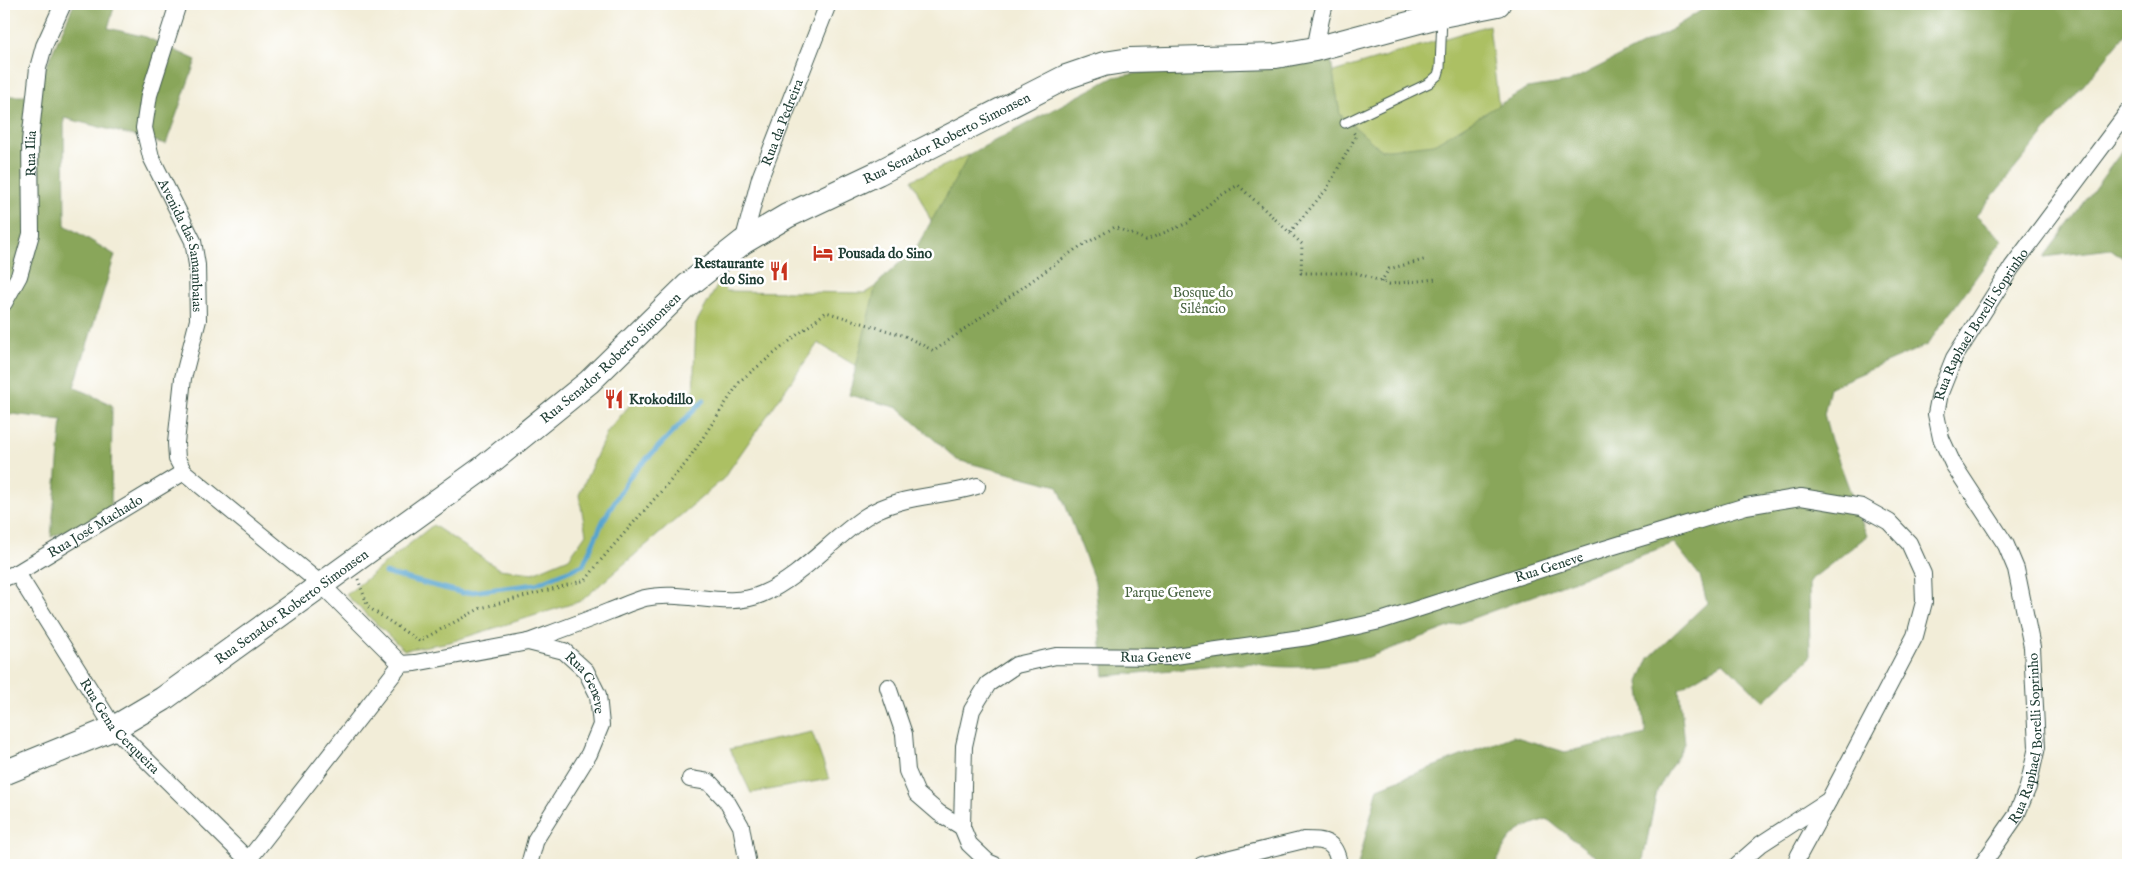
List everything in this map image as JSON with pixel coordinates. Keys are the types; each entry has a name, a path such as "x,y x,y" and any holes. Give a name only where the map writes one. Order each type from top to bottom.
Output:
{"street":[{"name":"Rua Ilia","path":"4,303 19,276 31,234 30,141 38,68 44,46 63,4"},
{"name":"Avenida das Samambaias","path":"178,4 149,95 144,128 151,157 192,241 197,265 198,320 183,378 176,443 177,459 184,472"},
{"name":"Rua da Pedreira","path":"743,242 760,178 828,4"},
{"path":"1316,50 1320,18 1326,4"},
{"name":"Rua Senador Roberto Simonsen","path":"4,773 114,728 163,699 483,468 589,382 687,286 743,242 787,216 878,173 1066,77 1104,64 1130,60 1276,56 1316,50 1442,15 1498,4"},
{"name":"Rua Raphael Borelli Soprinho","path":"1982,865 2016,816 2028,788 2037,747 2032,647 2016,569 2006,545 1953,464 1941,438 1936,414 1940,393 1954,358 2012,267 2128,112"},
{"name":"Rua José Machado","path":"10,576 184,472"},
{"path":"184,472 322,585 401,664 251,862"},
{"path":"528,642 645,598 678,594 712,600 739,601 762,594 786,580 866,516 901,500 959,492 977,486"},
{"name":"Rua Geneve","path":"962,827 964,746 972,710 988,684 1016,665 1056,656 1168,657 1308,638 1380,621 1746,506 1801,497 1862,507 1890,522 1909,543 1922,574 1924,602 1915,636 1829,800 1761,844 1737,865"},
{"name":"Rua Gena Cerqueira","path":"10,576 114,728 251,862"},
{"name":"Rua Geneve","path":"401,664 528,642 564,651 586,671 598,695 601,726 589,754 536,839 530,861 531,865"},
{"path":"888,687 904,734 907,771 917,794 940,813 962,827 969,844 988,862 995,865"},
{"path":"690,779 709,782 726,800 741,826 748,865"},
{"path":"1795,865 1798,855 1829,800"},
{"path":"1202,865 1304,840 1320,840 1330,843 1337,854 1338,865"}],"lane":[{"path":"1345,123 1430,82 1438,75 1440,68 1442,15"}],"path":[{"path":"1290,232 1326,190 1356,136 1345,123"},
{"path":"353,562 368,607 420,641 481,608 586,580 600,561 686,463 741,380 826,312 905,336 934,351 1076,248 1115,227 1146,240 1188,223 1215,199 1238,185 1302,244 1301,273 1357,273 1389,284 1437,279"},
{"path":"1381,282 1389,269 1427,259"}],"green space":[{"path":"74,4 115,4 108,28 146,37 196,60 166,144 64,118 65,225 115,255 74,387 112,405 111,513 51,537 62,420 4,413 4,96 33,96"},
{"name":"Parque Geneve","path":"1711,4 2128,4 2128,31 1976,216 2003,240 1927,345 1830,387 1824,414 1831,440 1867,536 1809,581 1810,658 1764,701 1723,662 1679,689 1685,743 1657,791 1642,865 1606,865 1547,819 1514,834 1500,855 1496,865 1358,865 1378,788 1513,736 1565,752 1646,734 1639,682 1649,658 1707,603 1700,576 1674,543 1366,658 1295,667 1252,663 1104,676 1095,582 1058,486 957,460 899,408 849,395 876,285 917,246 970,154 1114,77 1160,70 1282,66 1331,60 1340,114 1381,150 1434,144 1527,88 1569,82 1669,31"},
{"name":"Bosque do Silêncio","path":"1489,25 1541,466 1045,455 851,363 818,343 723,479 581,601 450,642 404,650 346,595 433,525 499,569 533,573 569,558 586,534 579,495 607,432 634,400 693,396 696,323 720,281 726,291 865,293 942,245 912,180 1111,92 1330,73"},
{"path":"2128,143 2128,262 2111,249 2044,257"},
{"path":"812,732 829,779 751,793 730,749"}],"waterway":[{"path":"385,573 463,593 536,584 583,565 603,521 630,476 704,400"}],"place":[{"name":"Pousada do Sino","path":"823,253"},
{"name":"Restaurante do Sino","path":"779,271"},
{"name":"Krokodillo","path":"614,399"}]}
